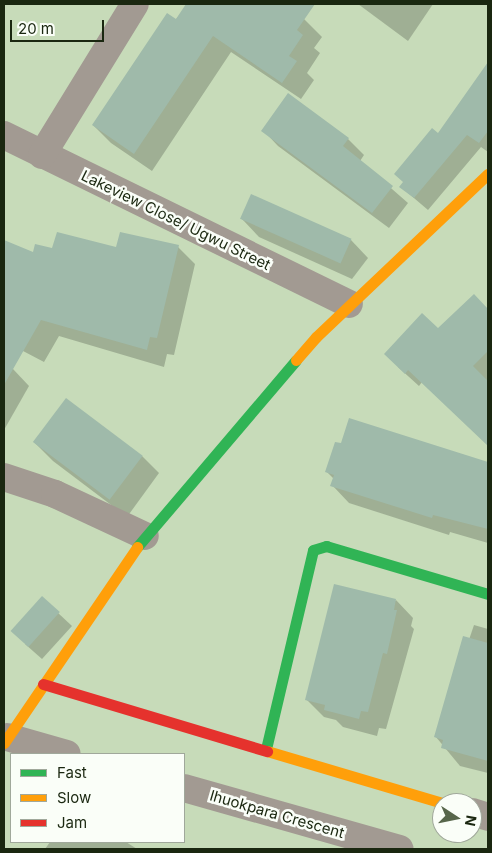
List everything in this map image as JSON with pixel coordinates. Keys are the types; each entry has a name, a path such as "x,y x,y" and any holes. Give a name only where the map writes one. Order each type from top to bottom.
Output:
{"street":[{"path":"42,155 135,4"},
{"name":"Lakeview Close/ Ugwu Street","path":"4,135 349,304"},
{"path":"63,753 6,740 145,536 316,336 488,174"},
{"path":"4,477 55,494 145,536"},
{"path":"266,749 313,550 326,546 488,594"},
{"path":"43,684 432,800"},
{"name":"Ihuokpara Crescent","path":"185,788 400,849"}],"building":[{"path":"186,4 315,4 297,30 303,35 289,56 297,61 282,83 213,36 134,154 92,125 167,13 176,19"},
{"path":"488,62 488,131 479,143 467,135 414,198 399,187 403,182 394,174 432,128 438,133"},
{"path":"288,93 349,138 343,146 393,186 372,213 261,131"},
{"path":"251,194 351,239 341,263 240,219"},
{"path":"57,232 116,247 120,232 179,245 157,338 150,337 147,350 41,320 4,385 4,240 33,252 35,244 52,248"},
{"path":"474,294 488,309 488,351 473,366 488,381 488,446 408,370 405,374 384,354 422,313 438,328"},
{"path":"66,398 143,456 110,500 33,442"},
{"path":"349,418 488,462 488,529 433,515 432,518 330,486 334,475 325,472 335,442 341,443"},
{"path":"334,584 396,599 394,610 397,610 387,654 383,653 368,712 361,711 359,719 324,710 325,705 305,700"},
{"path":"42,596 60,612 28,647 11,631"},
{"path":"463,636 488,643 488,761 441,748 443,740 434,737"}],"traffic: fast":[{"path":"137,547 296,360"},
{"path":"266,749 313,550 326,546 488,594"}],"traffic: slow":[{"path":"296,360 316,337 488,174"},
{"path":"4,743 137,547"},
{"path":"267,751 432,800"}],"traffic: jam":[{"path":"43,684 267,751"}]}
